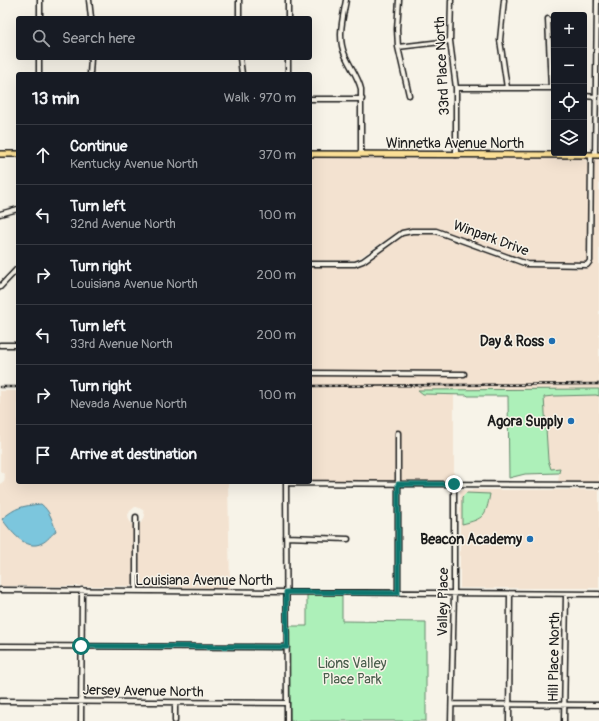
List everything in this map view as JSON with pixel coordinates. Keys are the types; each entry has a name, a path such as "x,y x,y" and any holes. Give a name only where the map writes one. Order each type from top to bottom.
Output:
{"main road":[{"path":"0,154 16,154"},
{"name":"Winnetka Avenue North","path":"312,154 595,156"}],"street":[{"path":"40,0 40,16"},
{"path":"89,0 91,16"},
{"path":"239,0 239,16"},
{"path":"288,0 288,16"},
{"path":"346,0 342,30 342,46 344,54 359,81 362,99 361,154"},
{"path":"399,0 397,29 398,47 409,95"},
{"name":"33rd Place North","path":"451,0 450,41 456,88 456,155"},
{"path":"504,0 500,40 507,88"},
{"path":"595,156 598,51 597,0"},
{"path":"548,19 553,84"},
{"path":"398,47 450,41"},
{"path":"39,60 39,72"},
{"path":"90,72 91,60"},
{"path":"240,60 242,72"},
{"path":"288,60 288,72"},
{"path":"456,88 551,88"},
{"path":"587,96 596,97"},
{"path":"312,99 362,99"},
{"name":"Winpark Drive","path":"312,264 355,264 363,261 402,233 412,231 436,231 527,264 587,265 590,261 595,156"},
{"path":"0,214 16,210"},
{"path":"0,287 16,270"},
{"path":"0,345 16,345"},
{"path":"312,373 464,374"},
{"path":"398,432 398,593"},
{"path":"312,483 599,485"},
{"path":"286,484 287,721"},
{"name":"Valley Place","path":"451,721 454,593 454,484"},
{"path":"136,517 136,590"},
{"path":"286,537 348,539"},
{"name":"Louisiana Avenue North","path":"0,590 599,594"},
{"path":"81,721 82,590"},
{"path":"509,721 510,594"},
{"name":"Hill Place North","path":"564,721 566,594"},
{"path":"0,646 287,647"},
{"name":"Jersey Avenue North","path":"0,701 287,703"},
{"path":"175,703 175,721"},
{"path":"452,704 599,705"}],"shaded area":[{"path":"312,158 585,159 588,163 587,260 584,263 530,262 438,229 409,229 395,234 356,260 312,261"},
{"path":"595,159 599,159 599,389 418,390 423,394 454,395 454,481 312,481 312,267 355,267 366,262 403,236 411,234 434,234 525,267 586,269 590,266 593,260 593,163"},
{"path":"0,391 16,391 16,484 228,484 230,588 141,587 139,525 144,519 145,515 143,510 137,507 130,511 128,515 129,520 134,527 133,586 0,586 0,484 4,481 5,477 0,471"},
{"path":"599,396 599,482 558,482 560,468 551,469 548,460 544,397"},
{"name":"Beacon Academy","path":"460,490 599,490 599,588 460,588"}],"green space":[{"path":"599,389 599,396 544,397 548,460 551,469 560,468 559,473 525,474 509,478 508,396 423,394 418,390"},
{"path":"466,493 490,494 487,507 483,515 475,520 462,524 462,497"},
{"name":"Lions Valley Place Park","path":"307,595 342,595 342,621 426,622 426,721 290,721 289,626 307,626"}],"water":[{"path":"41,504 49,513 56,531 44,542 36,545 30,545 14,534 2,519 11,512 20,508"}],"railway":[{"path":"312,386 599,384"},
{"path":"0,387 16,387"}],"place":[{"name":"Day & Ross","path":"552,341"},
{"name":"Agora Supply","path":"571,421"},
{"name":"Beacon Academy","path":"530,539"}],"route":[{"path":"81,646 287,647 286,592 398,593 398,484 454,484"}]}
